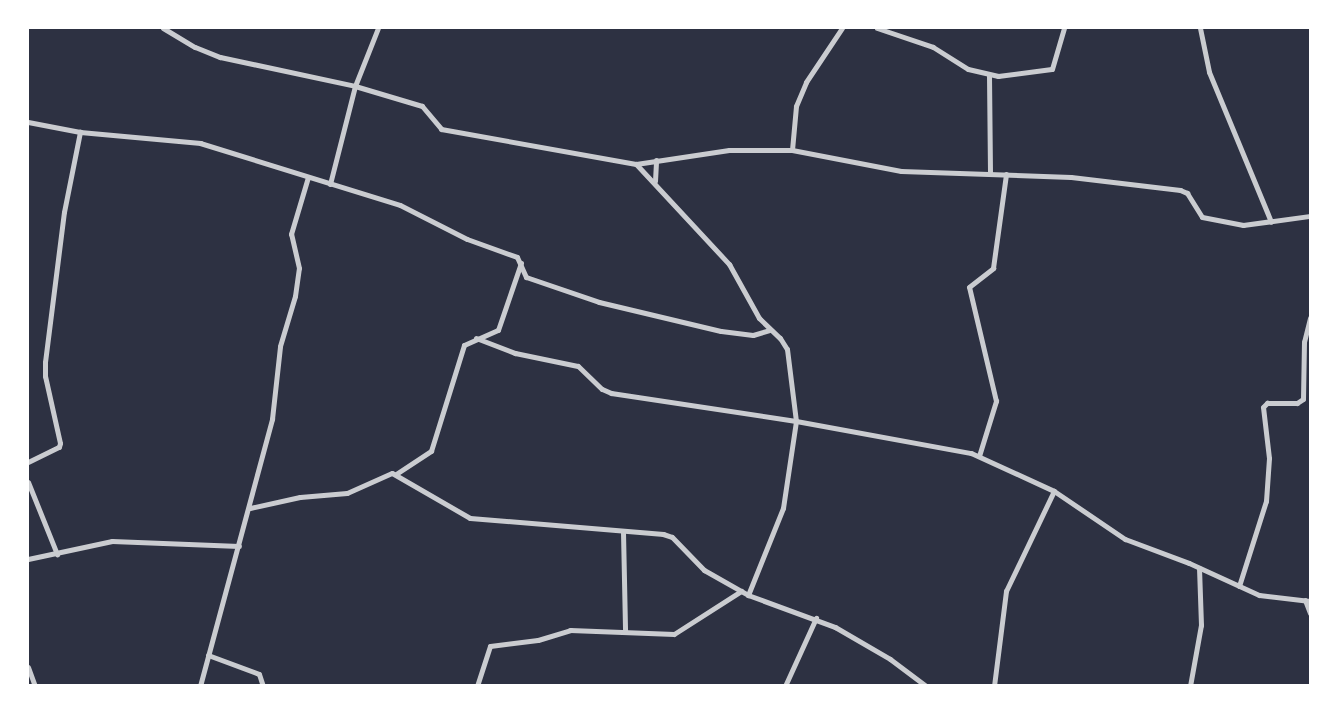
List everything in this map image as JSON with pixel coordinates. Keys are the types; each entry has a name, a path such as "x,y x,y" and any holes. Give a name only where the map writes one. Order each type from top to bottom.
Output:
{"street":[{"path":"164,28 195,47 220,57 355,86 422,106 441,129 636,164 729,150 792,150 902,171 1071,177 1180,190 1187,193 1202,217 1243,225 1310,216"},
{"path":"330,184 355,86 378,28"},
{"path":"792,150 796,106 806,82 842,28"},
{"path":"877,28 925,43 958,64 990,76 1052,69 1064,28"},
{"path":"1200,28 1209,72 1271,222"},
{"path":"990,76 990,174"},
{"path":"28,122 80,132 200,144 400,205 521,262 526,277 622,310 720,331 753,335 769,330"},
{"path":"28,462 59,447 60,443 45,376 45,362 64,212 80,132"},
{"path":"655,181 656,160"},
{"path":"636,164 655,181 728,264 758,318 780,338 786,349 796,421 783,508 748,595"},
{"path":"979,456 996,395 969,287 993,268 1006,174"},
{"path":"200,686 250,508 272,419 282,335 295,296 299,262 291,234 308,177"},
{"path":"396,474 431,451 464,346 476,338 498,330 521,262"},
{"path":"1239,586 1266,501 1269,458 1263,407 1267,403 1297,403 1303,399 1304,342 1310,318"},
{"path":"476,338 515,353 578,366 602,389 611,394 796,421 979,456 1054,491 1125,540 1199,568 1269,598 1308,601 1310,613"},
{"path":"250,508 300,497 347,493 388,473 396,474 470,518 672,537 704,570 748,595 816,618 890,659 926,686"},
{"path":"28,482 56,554"},
{"path":"994,686 1006,591 1054,491"},
{"path":"623,532 625,631"},
{"path":"28,559 119,541 239,546"},
{"path":"1190,686 1201,625 1199,568"},
{"path":"477,686 490,646 538,640 570,630 674,634 741,591"},
{"path":"785,686 816,618"},
{"path":"208,655 259,674 263,686"},
{"path":"28,666 35,686"}]}
